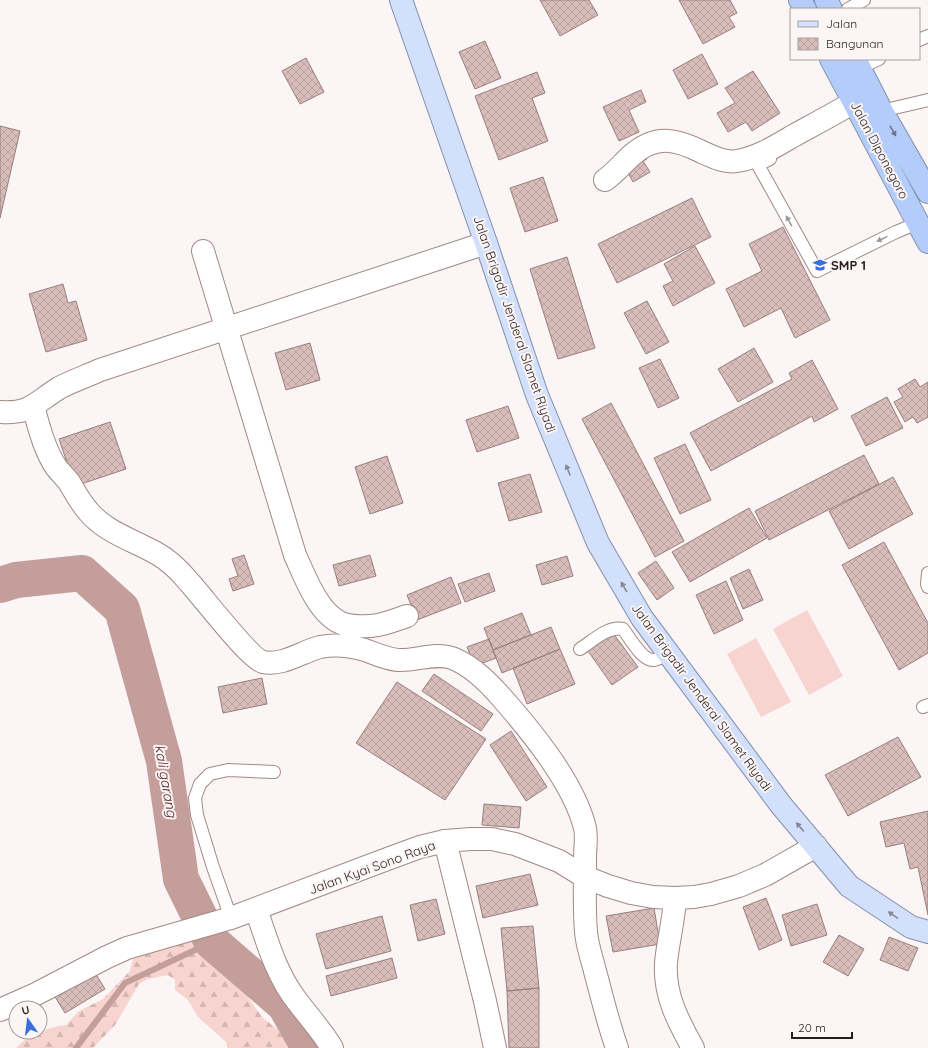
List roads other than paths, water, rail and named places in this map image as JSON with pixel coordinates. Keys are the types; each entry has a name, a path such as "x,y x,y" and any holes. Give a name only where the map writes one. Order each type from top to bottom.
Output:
{"highway":[{"name":"Jalan Diponegoro","path":"846,66 864,111 923,220 928,242"},
{"name":"Jalan Diponegoro","path":"864,111 928,192"}],"main road":[{"name":"Jalan Brigadir Jenderal Slamet Riyadi","path":"401,0 486,243 537,395 598,543 642,618 781,805 849,886 911,927 928,932"}],"street":[{"path":"605,180 616,172 632,154 650,144 663,140 688,145 723,161 737,161 753,156 864,111"},
{"path":"2,414 21,412 34,406 60,388 100,370 486,243"},
{"path":"203,251 264,448 295,555 316,598 325,610 342,623 364,626 378,625 408,616"},
{"path":"34,406 41,437 55,466 67,480 90,513 119,535 158,554 173,565 204,598 249,652 260,661 272,663 286,660 321,647 335,645 349,646 365,650 384,658 399,660 436,656 449,657 462,663 477,674 506,702 543,749 569,788 578,808 585,830 586,934 608,1023 617,1048"},
{"name":"Jalan Kyai Sono Raya","path":"0,1010 36,994 107,957 144,942 221,921 397,855 420,847 446,841 492,839 515,844 559,861 585,877 608,886 631,893 653,897 675,898 711,894 739,886 764,875 816,846"},
{"path":"446,841 495,1048"},
{"path":"675,898 674,914 666,962 666,978 669,997 693,1048"},
{"path":"256,909 270,951 282,977 296,1001 318,1027 332,1048"}],"lane":[{"path":"850,8 864,0"},
{"path":"846,66 874,60"},
{"path":"923,220 817,271 758,165 864,111 928,100"},
{"path":"928,573 928,587"},
{"path":"580,650 610,630 616,628 623,629 642,655 647,658 653,660 668,653"},
{"path":"221,921 213,867 197,815 195,798 200,784 210,774 228,770 274,772"}],"waterway":[{"name":"kali garang","path":"0,585 16,580 82,573 122,609 164,761 181,879 212,942 285,1005 309,1048"},
{"path":"76,1048 125,983 212,942"}],"place":[{"name":"SMP 1","path":"820,265"}]}
